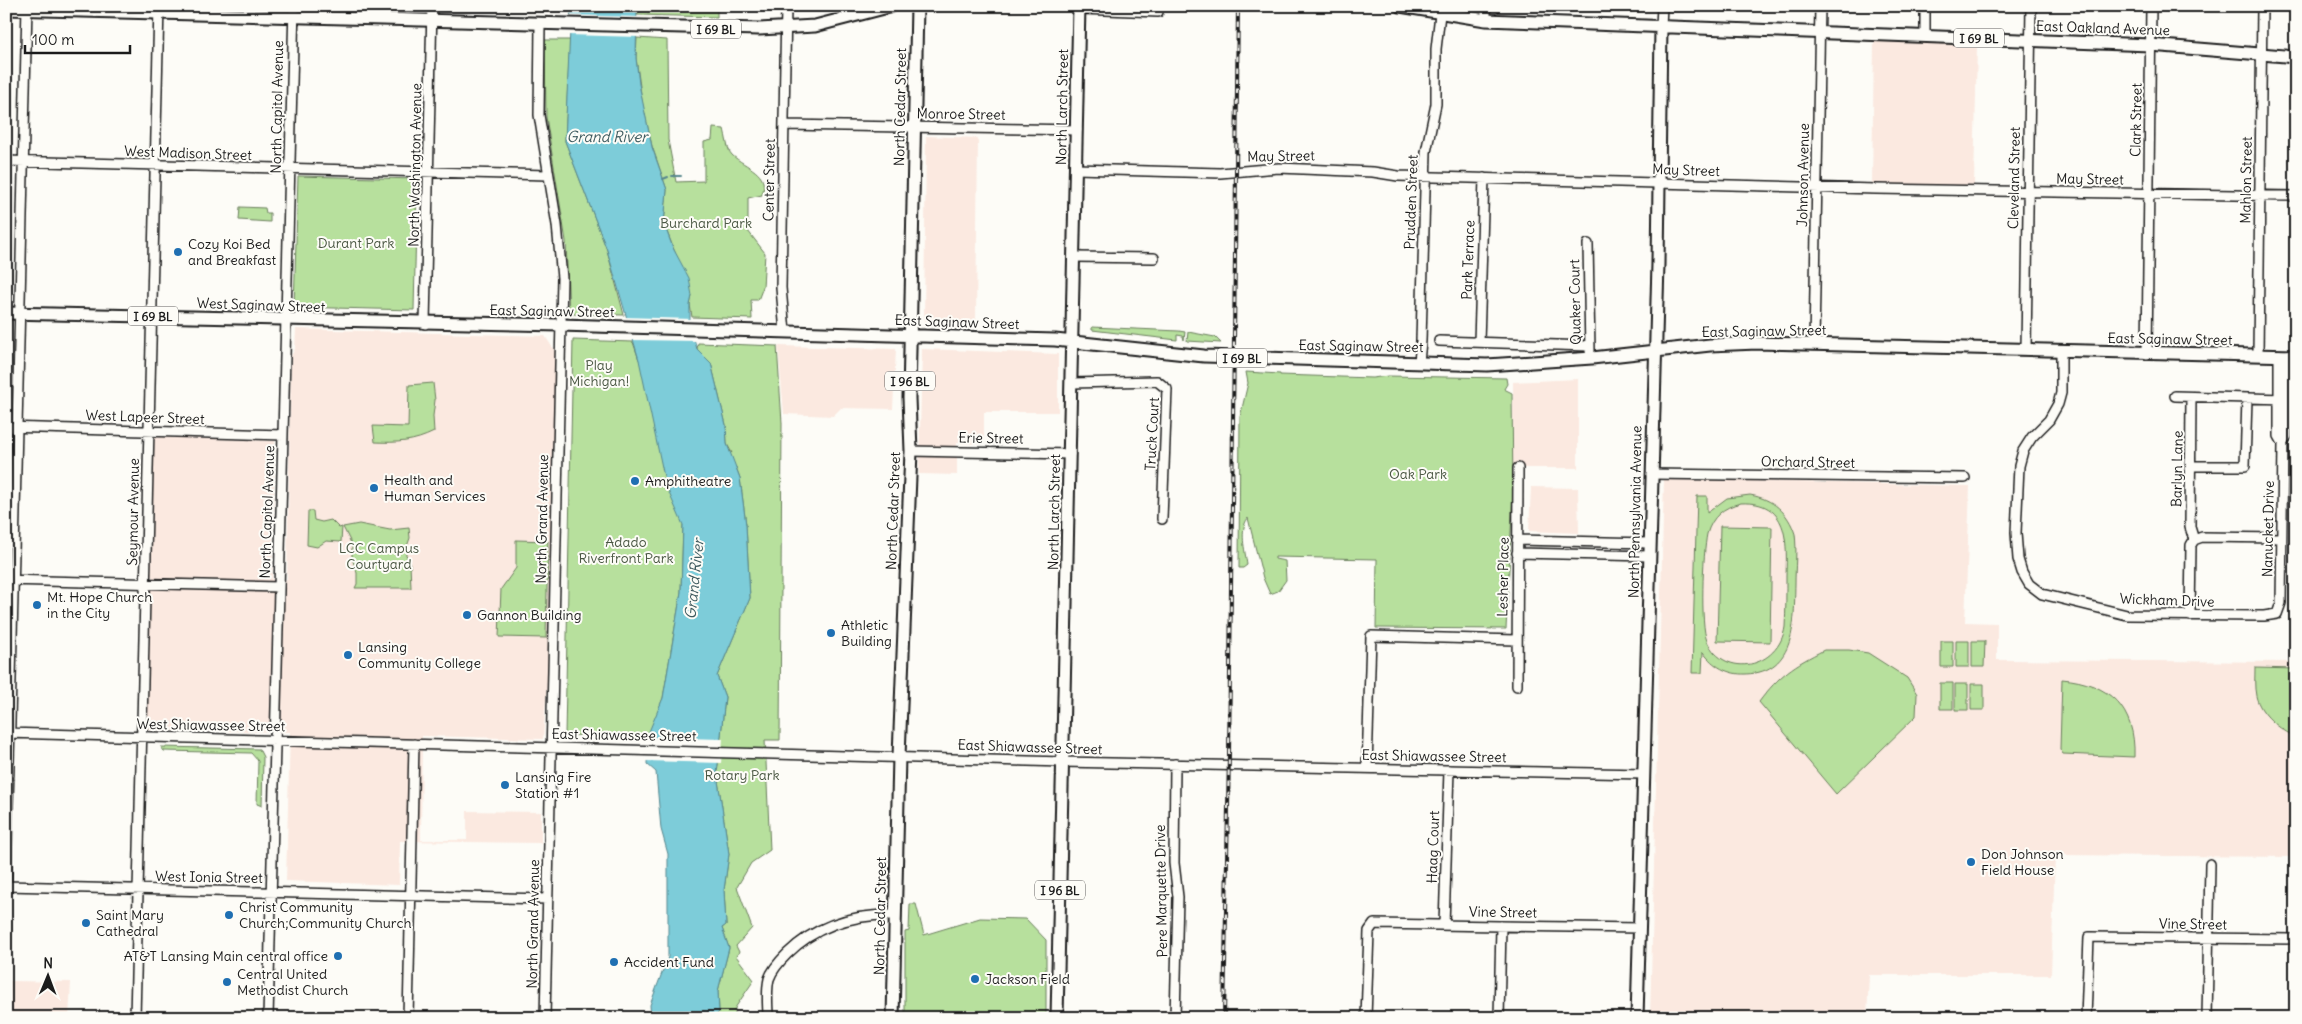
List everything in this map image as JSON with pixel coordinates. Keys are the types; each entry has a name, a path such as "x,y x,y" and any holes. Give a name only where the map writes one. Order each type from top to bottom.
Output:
{"main road":[{"name":"I 69 BL","path":"6,9 294,11 432,20 540,24 786,29 815,26 892,6"},
{"name":"North Cedar Street","path":"893,1018 899,756 911,450 911,336 917,6"},
{"name":"East Oakland Avenue","path":"1400,6 1486,20 2150,45 2296,57"},
{"name":"North Larch Street","path":"1057,1018 1079,8"},
{"name":"North Pennsylvania Avenue","path":"1637,1018 1655,351 1661,26"},
{"name":"West Saginaw Street","path":"6,313 425,324"},
{"name":"East Saginaw Street","path":"425,324 560,325 1072,342 1204,356 1487,365 1592,358 1710,344 1814,344 2147,354 2288,355"}],"street":[{"name":"North Washington Avenue","path":"425,324 432,6"},
{"name":"Center Street","path":"785,332 781,288 786,6"},
{"path":"1486,6 1486,20"},
{"name":"North Pennsylvania Avenue","path":"1661,26 1662,6"},
{"name":"Johnson Avenue","path":"1814,344 1820,6"},
{"path":"1925,6 1925,36"},
{"name":"Cleveland Street","path":"2026,350 2031,6"},
{"name":"Clark Street","path":"2147,354 2151,6"},
{"name":"Mahlon Street","path":"2258,355 2262,6"},
{"path":"6,887 10,580 18,427 27,8"},
{"path":"1079,8 1158,12"},
{"name":"Seymour Avenue","path":"135,1018 159,9"},
{"name":"North Capitol Avenue","path":"268,1018 294,11"},
{"name":"Prudden Street","path":"1419,362 1426,152 1436,104 1436,49 1440,14"},
{"name":"North Grand Avenue","path":"540,24 539,106 561,255 545,1018"},
{"name":"Monroe Street","path":"784,125 1077,130"},
{"name":"West Madison Street","path":"6,161 290,170 548,175"},
{"name":"May Street","path":"1076,169 1220,173 1279,168 1425,176 1816,188 2296,196"},
{"name":"Park Terrace","path":"1479,342 1484,178"},
{"name":"Quaker Court","path":"1588,244 1588,346 1592,358"},
{"path":"1074,257 1154,258"},
{"path":"1439,341 1588,346"},
{"name":"Wickham Drive","path":"2061,352 2061,383 2058,404 2049,420 2032,437 2022,451 2019,466 2016,533 2018,559 2022,572 2029,584 2042,594 2127,615 2264,616 2277,614"},
{"name":"Nanucket Drive","path":"2277,614 2281,604 2283,443 2279,436 2288,355"},
{"name":"Truck Court","path":"1072,383 1157,381 1165,384 1168,389 1162,519"},
{"path":"2175,396 2284,399"},
{"name":"Barlyn Lane","path":"2190,616 2191,545 2194,540 2190,527 2191,397"},
{"path":"2191,466 2245,466 2247,398"},
{"name":"West Lapeer Street","path":"6,427 283,435"},
{"name":"Erie Street","path":"911,450 1070,454"},
{"name":"Lesher Place","path":"1517,686 1518,468"},
{"name":"Orchard Street","path":"1651,474 1965,478"},
{"path":"2194,540 2202,537 2281,538"},
{"path":"1517,540 1649,543"},
{"path":"1517,553 1649,556"},
{"path":"10,580 279,587"},
{"path":"1368,768 1371,636 1516,640"},
{"name":"West Shiawassee Street","path":"8,733 414,744"},
{"path":"408,1018 414,744"},
{"name":"East Shiawassee Street","path":"414,744 764,752 1063,762 1644,774"},
{"name":"Pere Marquette Drive","path":"1174,764 1174,862 1178,897 1175,1018"},
{"name":"Haag Court","path":"1444,925 1449,770"},
{"path":"2207,1018 2210,864"},
{"name":"West Ionia Street","path":"6,887 548,899"},
{"path":"768,1018 769,979 778,964 795,946 817,930 838,922 858,917 895,915"},
{"name":"Vine Street","path":"1366,1018 1369,931 1374,924 1640,928"},
{"path":"1499,1018 1501,926"},
{"name":"Vine Street","path":"2086,1018 2089,937 2296,939"}],"shaded area":[{"path":"1874,40 1977,44 1974,186 1872,184"},
{"path":"926,136 978,138 976,322 924,321"},
{"name":"Lansing Community College","path":"296,329 545,336 562,362 557,549 543,739 422,736 421,840 467,840 467,811 541,812 541,843 400,841 399,885 286,881 290,732 143,730 149,579 153,578 151,575 153,440 155,437 275,441 272,579 287,580 291,356 295,349"},
{"path":"778,346 896,349 893,409 841,408 833,416 784,414"},
{"path":"922,349 1058,354 1058,412 984,412 984,444 957,443 957,475 919,474"},
{"path":"1578,379 1578,468 1514,468 1509,464 1509,447 1513,444 1513,382"},
{"path":"1664,479 1970,486 1965,622 1997,623 1997,660 2296,662 2296,857 2055,855 2051,975 1869,975 1867,1018 1650,1018"},
{"path":"1531,487 1578,488 1579,533 1529,531"},
{"path":"10,981 71,982 69,1018 11,1018"}],"green space":[{"path":"637,6 717,6 717,17 637,15"},
{"name":"Burchard Park","path":"637,38 667,40 668,140 676,182 704,181 704,142 712,140 713,128 724,129 730,153 755,171 763,181 762,195 748,198 748,231 765,253 763,287 758,300 751,300 752,319 692,317 690,305 692,296 664,224 667,190 652,146 642,101 636,58"},
{"path":"545,40 570,40 565,141 607,250 624,315 569,314 566,241 546,117"},
{"name":"Durant Park","path":"298,176 417,179 414,310 294,307"},
{"path":"240,207 265,208 266,213 270,213 270,222 239,220"},
{"path":"1092,327 1185,332 1184,340 1183,336 1177,335 1177,340 1092,330"},
{"path":"1188,332 1215,337 1221,343 1187,341"},
{"path":"573,340 633,342 639,360 732,453 727,444 726,425 711,363 697,349 698,343 777,346 782,423 780,740 765,740 770,850 751,863 737,887 752,928 736,946 739,952 736,956 754,980 735,1008 735,1018 713,1018 719,1012 718,991 729,948 722,928 726,925 724,890 729,854 717,774 725,697 717,676 750,598 746,525 740,478 736,467 683,525 681,592 663,698 648,737 565,735"},
{"name":"Oak Park","path":"1246,372 1372,378 1388,376 1506,378 1507,384 1504,389 1512,393 1513,492 1506,629 1376,628 1377,559 1275,557 1275,559 1285,561 1286,580 1278,591 1270,594 1263,578 1248,518 1243,534 1247,565 1239,568 1240,417 1248,383"},
{"path":"433,383 435,400 434,432 405,441 375,442 373,426 408,427 409,385"},
{"path":"1750,495 1766,500 1784,513 1792,526 1795,534 1796,553 1793,628 1784,654 1775,664 1763,671 1746,674 1733,673 1716,665 1703,652 1702,673 1692,673 1697,496 1707,496 1707,513 1727,498","holes":["1741,503 1757,504 1777,516 1785,537 1785,627 1781,641 1773,652 1762,660 1738,665 1726,661 1715,653 1707,641 1703,620 1703,572 1707,534 1715,518 1724,510"]},
{"path":"308,511 313,511 314,520 322,522 331,520 339,528 342,527 341,542 326,541 317,547 307,545"},
{"name":"LCC Campus Courtyard","path":"359,524 390,530 409,528 410,538 405,552 410,564 411,588 355,588 357,573 352,558 352,545 343,527"},
{"path":"1720,526 1772,527 1770,642 1717,641"},
{"path":"516,540 548,541 546,638 499,637 501,589 516,568"},
{"path":"1941,641 1953,641 1953,667 1941,667"},
{"path":"1956,641 1969,641 1969,667 1956,667"},
{"path":"1972,641 1985,641 1984,667 1972,667"},
{"path":"1824,650 1849,650 1868,653 1907,678 1917,694 1916,716 1836,794 1759,702 1780,678"},
{"path":"2255,668 2296,669 2296,737 2277,726 2258,703 2255,693"},
{"path":"2062,679 2079,681 2093,686 2116,701 2130,725 2134,757 2063,754 2060,749"},
{"path":"1940,683 1953,683 1953,709 1940,709"},
{"path":"1955,684 1968,684 1968,710 1955,710"},
{"path":"1971,684 1984,684 1984,710 1971,710"},
{"path":"161,747 259,749 263,757 262,806 257,804 258,761 251,753 164,751"},
{"name":"Jackson Field","path":"910,904 916,904 924,935 980,918 1026,919 1046,940 1046,1018 905,1018 905,932 909,931"}],"water":[{"name":"Grand River","path":"571,6 637,6 636,58 639,84 652,147 667,190 664,224 673,248 689,278 692,296 690,325 697,349 711,363 726,425 727,444 740,478 746,525 750,598 717,676 725,697 717,774 729,854 724,890 726,925 722,928 729,948 718,991 719,1012 713,1018 651,1018 650,1005 668,957 668,854 661,829 656,772 647,764 648,734 663,698 681,592 683,525 666,486 639,360 607,250 565,141"}],"pier":[{"path":"568,15 640,17 639,37 567,35"},
{"path":"624,317 693,319 697,341 631,340"},
{"path":"645,737 723,739 721,763 645,761"}],"waterway":[{"path":"672,176 681,176"},
{"path":"663,179 668,177"}],"railway":[{"path":"1224,1018 1238,6"}],"place":[{"name":"Cozy Koi Bed and Breakfast","path":"178,252"},
{"name":"Amphitheatre","path":"635,481"},
{"name":"Health and Human Services","path":"374,488"},
{"name":"Mt. Hope Church in the City","path":"37,605"},
{"name":"Gannon Building","path":"467,615"},
{"name":"Athletic Building","path":"831,633"},
{"name":"Lansing Community College","path":"348,655"},
{"name":"Lansing Fire Station #1","path":"505,785"},
{"name":"Don Johnson Field House","path":"1971,862"},
{"name":"Christ Community Church;Community Church","path":"229,915"},
{"name":"Saint Mary Cathedral","path":"86,923"},
{"name":"AT&T Lansing Main central office","path":"338,956"},
{"name":"Accident Fund","path":"614,962"},
{"name":"Jackson Field","path":"975,979"},
{"name":"Central United Methodist Church","path":"227,982"}],"park label":[{"name":"Play Michigan!","path":"599,374"},
{"name":"Adado Riverfront Park","path":"626,550"},
{"name":"Rotary Park","path":"742,775"}]}
